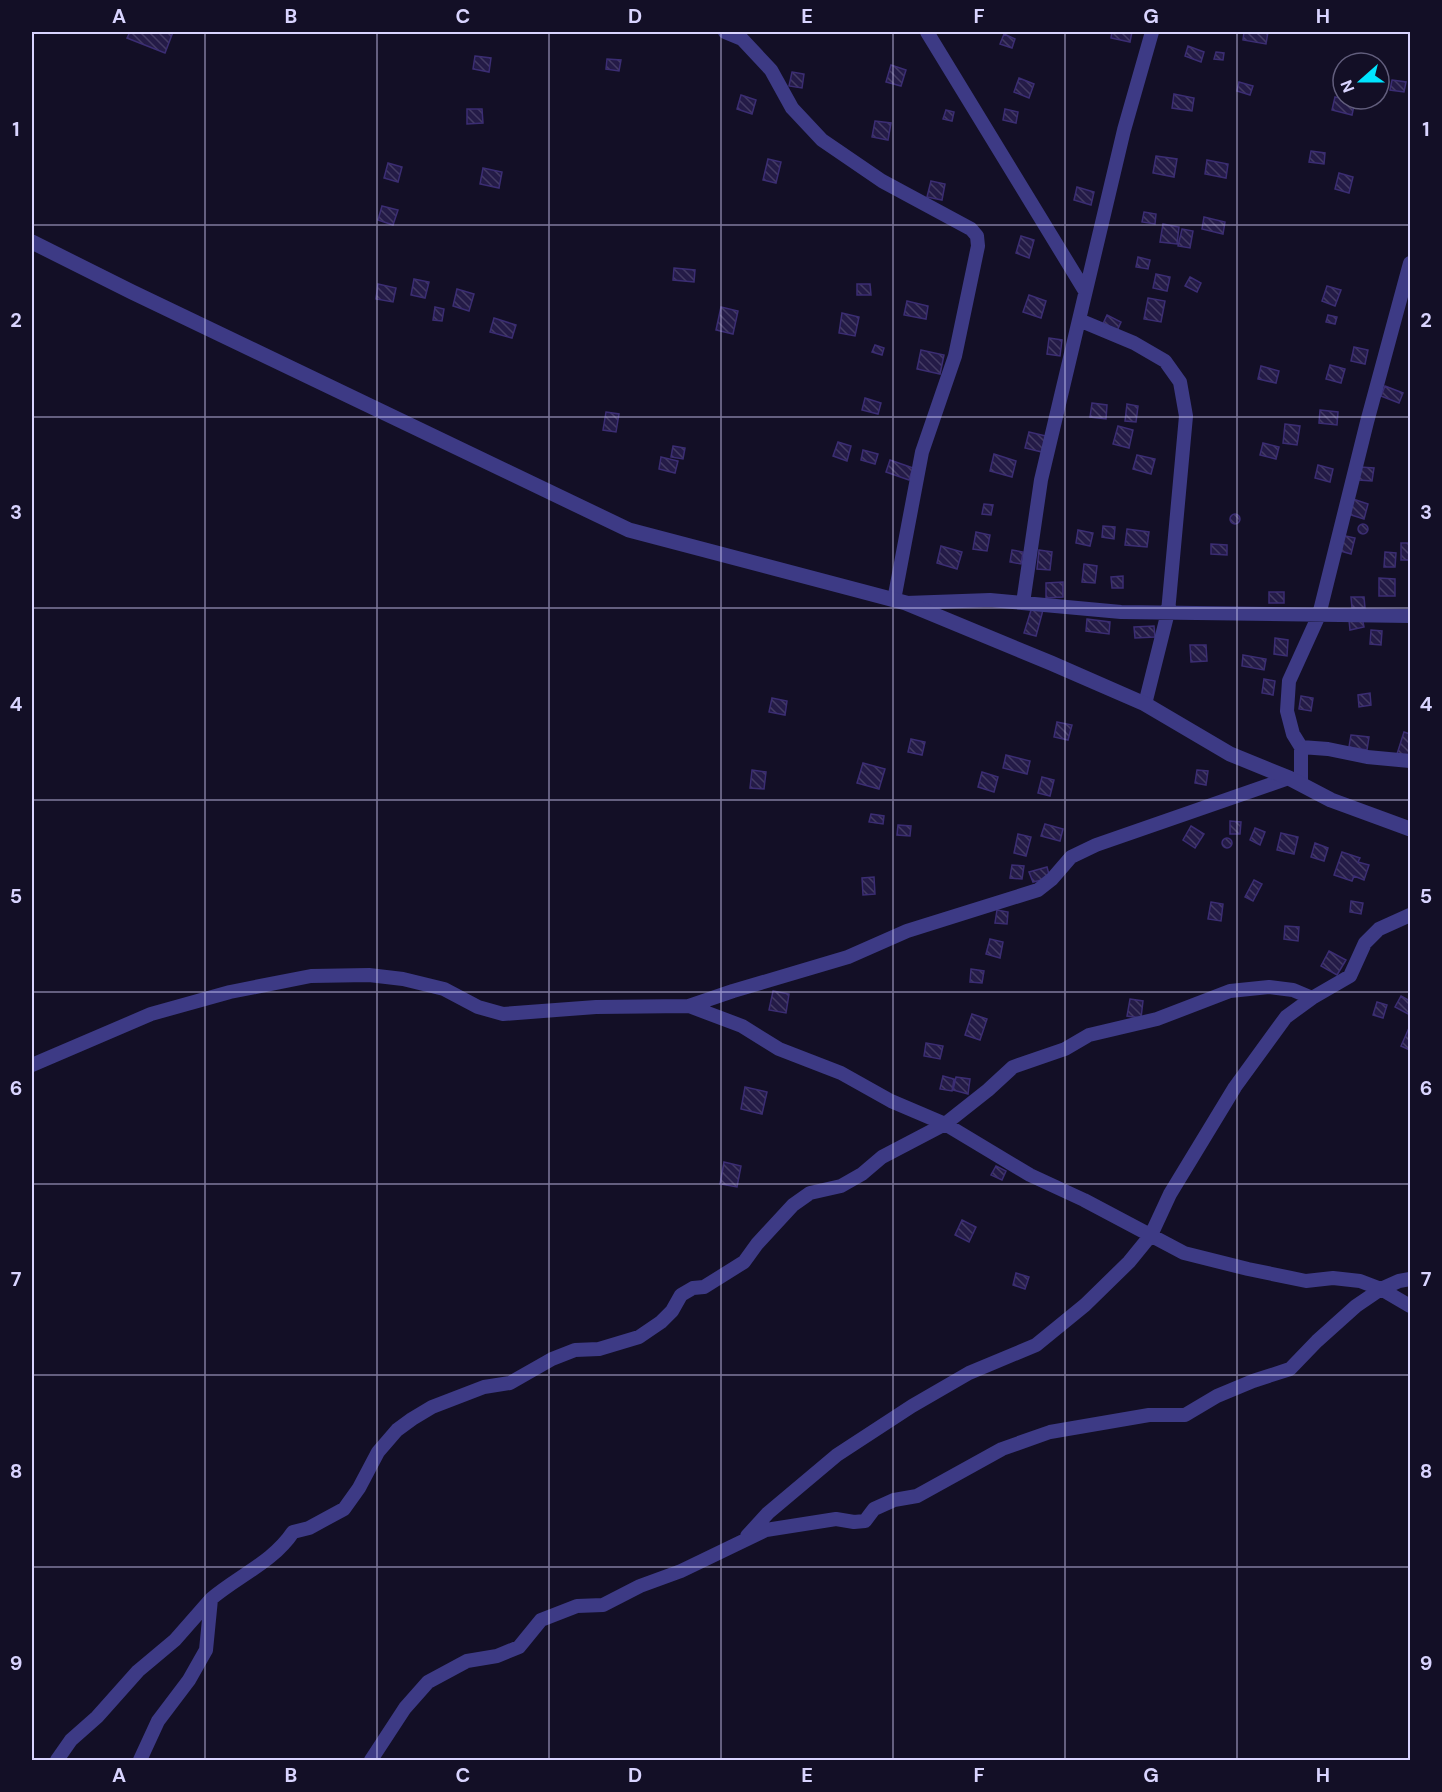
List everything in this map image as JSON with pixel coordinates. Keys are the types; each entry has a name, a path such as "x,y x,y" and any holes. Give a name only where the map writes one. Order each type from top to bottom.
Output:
{"street":[{"path":"725,32 742,39 771,70 792,108 822,141 882,181 971,229 977,236 978,246 955,356 922,452 900,602"},
{"path":"927,32 1085,291"},
{"path":"1023,603 1041,480 1124,130 1152,32"},
{"path":"32,242 629,530 900,602 1145,704 1230,754 1295,781 1331,800 1410,829"},
{"path":"1295,781 1301,747 1293,734 1287,711 1290,681 1319,615 1366,422 1410,263"},
{"path":"1079,320 1134,343 1165,361 1180,382 1186,416 1168,612 1145,704"},
{"path":"900,602 990,600 1121,612 1410,616"},
{"path":"1301,747 1410,761"},
{"path":"32,1065 151,1014 230,992 311,976 369,975 403,979 444,989 478,1006 503,1014 596,1007 689,1006 848,957 907,931 1038,890 1052,879 1071,857 1096,844 1295,781"},
{"path":"741,1543 768,1513 837,1455 912,1406 969,1373 1036,1345 1092,1298 1129,1262 1151,1235 1170,1194 1235,1087 1286,1017 1312,998 1350,976 1365,943 1379,929 1410,915"},
{"path":"57,1761 71,1740 97,1717 138,1671 175,1640 211,1599 230,1583 272,1557 284,1546 293,1532 309,1528 344,1509 359,1488 378,1452 397,1430 412,1419 432,1407 484,1387 510,1383 552,1359 575,1350 599,1349 639,1337 666,1316 678,1303 681,1295 693,1288 704,1287 744,1262 757,1244 793,1205 810,1193 841,1186 862,1174 882,1156 945,1124 1013,1067 1065,1049 1089,1035 1157,1019 1230,991 1269,987 1293,990 1312,998"},
{"path":"689,1006 742,1026 779,1049 841,1073 891,1101 945,1124 1030,1175 1084,1200 1184,1253 1306,1281 1333,1278 1360,1281 1381,1289 1410,1306"},
{"path":"371,1761 405,1708 428,1682 467,1661 497,1656 519,1647 541,1620 577,1606 603,1605 766,1530 836,1519 865,1521 874,1509 894,1500 917,1496 1002,1449 1050,1432 1149,1414 1185,1415 1217,1396 1253,1381 1290,1370 1317,1341 1356,1306 1381,1289 1410,1279"},
{"path":"140,1761 158,1721 189,1680 206,1650 211,1599"}],"building":[{"path":"130,32 173,32 165,53 127,38"},
{"path":"1112,32 1132,32 1130,42 1111,38"},
{"path":"1244,32 1268,32 1266,44 1243,40"},
{"path":"1004,34 1015,39 1012,48 1000,44"},
{"path":"1188,46 1204,52 1201,62 1185,56"},
{"path":"1216,52 1224,53 1223,60 1214,59"},
{"path":"475,56 491,58 489,72 473,69"},
{"path":"607,59 621,60 619,71 606,69"},
{"path":"891,65 906,70 901,86 886,82"},
{"path":"792,72 804,74 802,88 789,86"},
{"path":"1019,78 1034,84 1029,98 1014,92"},
{"path":"1392,80 1406,82 1404,92 1391,90"},
{"path":"1239,82 1253,86 1250,95 1237,91"},
{"path":"1174,94 1194,98 1192,111 1172,108"},
{"path":"741,95 756,100 752,114 737,109"},
{"path":"467,109 482,109 483,123 467,124"},
{"path":"1005,109 1018,112 1016,123 1003,120"},
{"path":"946,110 954,112 952,121 943,119"},
{"path":"1336,111 1353,111 1352,115"},
{"path":"875,121 891,123 888,140 872,137"},
{"path":"1311,151 1325,153 1324,164 1309,162"},
{"path":"1156,156 1177,159 1174,177 1153,173"},
{"path":"768,159 781,162 776,183 763,180"},
{"path":"1207,160 1228,164 1226,178 1205,174"},
{"path":"388,163 402,167 398,182 384,178"},
{"path":"483,168 502,172 499,188 480,184"},
{"path":"1339,173 1353,177 1349,193 1335,189"},
{"path":"931,181 945,184 942,200 927,197"},
{"path":"1077,187 1094,192 1091,205 1074,200"},
{"path":"382,206 398,210 393,225 378,220"},
{"path":"1144,212 1156,214 1155,224 1142,222"},
{"path":"1204,217 1225,222 1223,234 1202,229"},
{"path":"1163,224 1179,227 1177,244 1160,242"},
{"path":"1182,229 1193,231 1190,248 1178,246"},
{"path":"1021,236 1034,240 1029,258 1016,253"},
{"path":"1138,257 1150,260 1148,269 1136,267"},
{"path":"674,268 695,270 694,282 673,280"},
{"path":"1156,274 1170,277 1167,291 1153,288"},
{"path":"1190,277 1201,283 1197,292 1185,286"},
{"path":"414,279 429,282 425,298 411,295"},
{"path":"378,284 396,288 393,302 376,299"},
{"path":"857,284 870,284 871,295 857,295"},
{"path":"1327,286 1341,290 1335,306 1322,301"},
{"path":"457,289 474,294 469,311 453,306"},
{"path":"1029,295 1046,301 1041,318 1023,312"},
{"path":"1148,298 1165,301 1161,322 1144,319"},
{"path":"907,301 928,306 926,319 904,315"},
{"path":"435,307 444,309 442,321 433,320"},
{"path":"721,307 738,311 733,334 716,330"},
{"path":"842,313 859,317 855,336 839,333"},
{"path":"1107,315 1121,322 1116,333 1102,326"},
{"path":"1328,315 1337,317 1335,324 1326,322"},
{"path":"494,318 516,325 512,338 490,332"},
{"path":"1049,338 1062,340 1060,356 1047,354"},
{"path":"875,345 884,348 882,355 872,352"},
{"path":"1354,347 1368,350 1365,364 1351,361"},
{"path":"921,350 944,355 940,374 917,369"},
{"path":"1330,365 1345,369 1341,383 1326,379"},
{"path":"1261,366 1279,371 1276,383 1258,379"},
{"path":"1385,386 1403,393 1399,403 1381,396"},
{"path":"865,398 881,403 878,414 862,410"},
{"path":"1092,403 1107,405 1106,419 1090,417"},
{"path":"1127,404 1138,406 1136,422 1125,421"},
{"path":"1320,410 1338,412 1337,425 1319,423"},
{"path":"606,412 619,414 616,432 603,430"},
{"path":"1285,424 1300,426 1297,445 1283,443"},
{"path":"1118,426 1133,430 1129,448 1113,444"},
{"path":"1029,432 1046,436 1042,452 1025,448"},
{"path":"838,442 851,446 847,461 833,456"},
{"path":"1263,443 1279,447 1276,459 1260,455"},
{"path":"673,446 685,448 683,459 671,457"},
{"path":"863,450 878,454 875,464 861,460"},
{"path":"994,454 1016,461 1012,477 990,471"},
{"path":"1137,455 1155,459 1151,474 1133,469"},
{"path":"661,457 678,461 675,473 659,469"},
{"path":"890,460 913,468 909,480 886,472"},
{"path":"1318,465 1333,469 1330,482 1315,478"},
{"path":"1360,467 1374,468 1372,481 1359,480"},
{"path":"1350,498 1368,504 1364,519 1345,513"},
{"path":"984,504 993,505 991,515 982,514"},
{"path":"1235,514 1240,519 1235,524 1230,519"},
{"path":"1363,524 1367,525 1367,533 1363,534 1359,533 1358,529 1359,525"},
{"path":"1103,526 1115,527 1114,539 1102,537"},
{"path":"1127,529 1149,532 1147,547 1125,545"},
{"path":"1078,530 1093,533 1090,546 1076,543"},
{"path":"976,532 990,535 987,551 973,549"},
{"path":"1341,535 1355,538 1351,554 1337,550"},
{"path":"1401,543 1410,543 1410,560 1401,560"},
{"path":"1211,544 1227,545 1227,555 1211,554"},
{"path":"941,546 962,552 957,569 937,563"},
{"path":"1012,550 1023,552 1021,564 1010,562"},
{"path":"1039,550 1052,552 1050,570 1037,569"},
{"path":"1385,552 1396,553 1395,567 1384,567"},
{"path":"1084,564 1097,566 1095,583 1082,582"},
{"path":"1123,576 1123,588 1112,588 1111,577"},
{"path":"1379,578 1395,579 1395,596 1379,596"},
{"path":"1063,582 1063,597 1046,598 1046,583"},
{"path":"1269,592 1284,592 1284,603 1269,603"},
{"path":"1351,597 1364,597 1365,608 1352,608"},
{"path":"1032,607 1043,610 1036,636 1024,633"},
{"path":"1362,617 1364,627 1350,630 1349,620"},
{"path":"1087,619 1110,622 1109,634 1086,631"},
{"path":"1154,626 1155,637 1135,638 1134,627"},
{"path":"1371,630 1382,631 1381,645 1370,644"},
{"path":"1275,638 1288,640 1287,656 1274,654"},
{"path":"1190,645 1206,645 1207,661 1191,662"},
{"path":"1243,655 1266,659 1264,670 1242,666"},
{"path":"1264,679 1275,681 1273,695 1262,693"},
{"path":"1370,693 1371,705 1359,707 1358,695"},
{"path":"1301,696 1313,698 1311,711 1299,709"},
{"path":"772,698 787,701 785,715 769,712"},
{"path":"1057,722 1072,725 1068,740 1054,737"},
{"path":"1404,732 1410,734 1410,759 1397,754"},
{"path":"1351,735 1369,737 1367,750 1349,747"},
{"path":"911,739 925,742 922,755 908,752"},
{"path":"1006,755 1030,761 1027,774 1003,768"},
{"path":"863,763 885,769 879,789 857,783"},
{"path":"752,770 766,772 764,789 750,788"},
{"path":"1197,770 1208,771 1206,785 1195,783"},
{"path":"982,772 998,777 994,792 978,787"},
{"path":"1042,777 1054,780 1050,796 1038,793"},
{"path":"871,814 884,816 883,824 869,822"},
{"path":"1230,821 1241,822 1240,834 1230,834"},
{"path":"1045,824 1063,829 1060,841 1041,836"},
{"path":"898,825 911,826 910,836 897,835"},
{"path":"1191,826 1204,834 1195,848 1183,840"},
{"path":"1255,828 1265,832 1260,845 1250,840"},
{"path":"1281,833 1298,837 1294,854 1277,850"},
{"path":"1018,834 1031,837 1026,856 1014,853"},
{"path":"1227,838 1232,843 1227,848 1222,843"},
{"path":"1315,843 1328,848 1324,861 1311,857"},
{"path":"1342,852 1360,858 1358,862 1369,865 1364,880 1354,876 1352,881 1334,875"},
{"path":"1012,865 1024,866 1022,879 1010,878"},
{"path":"1047,867 1050,878 1033,882 1029,872"},
{"path":"874,877 875,894 863,895 862,878"},
{"path":"1254,880 1262,884 1253,901 1245,897"},
{"path":"1351,901 1363,903 1361,914 1350,912"},
{"path":"1211,902 1223,904 1221,921 1208,919"},
{"path":"997,910 1008,912 1007,924 995,923"},
{"path":"1285,926 1299,927 1298,941 1284,939"},
{"path":"990,939 1003,942 1000,958 986,954"},
{"path":"1329,951 1346,960 1337,975 1321,966"},
{"path":"971,969 984,971 982,983 970,982"},
{"path":"773,991 789,994 786,1013 769,1010"},
{"path":"1401,996 1410,1001 1410,1015 1395,1007"},
{"path":"1130,999 1143,1001 1141,1018 1127,1016"},
{"path":"1377,1002 1387,1005 1383,1018 1373,1015"},
{"path":"972,1014 987,1019 980,1040 965,1035"},
{"path":"1410,1028 1410,1050 1401,1046"},
{"path":"926,1043 943,1046 940,1059 924,1056"},
{"path":"943,1076 954,1079 952,1091 940,1089"},
{"path":"956,1077 970,1079 968,1094 953,1090"},
{"path":"745,1087 767,1092 762,1114 741,1109"},
{"path":"724,1162 741,1166 737,1187 720,1184"},
{"path":"996,1166 1006,1171 1002,1180 991,1175"},
{"path":"962,1220 976,1227 969,1242 955,1235"},
{"path":"1016,1273 1029,1277 1025,1289 1013,1285"}]}
